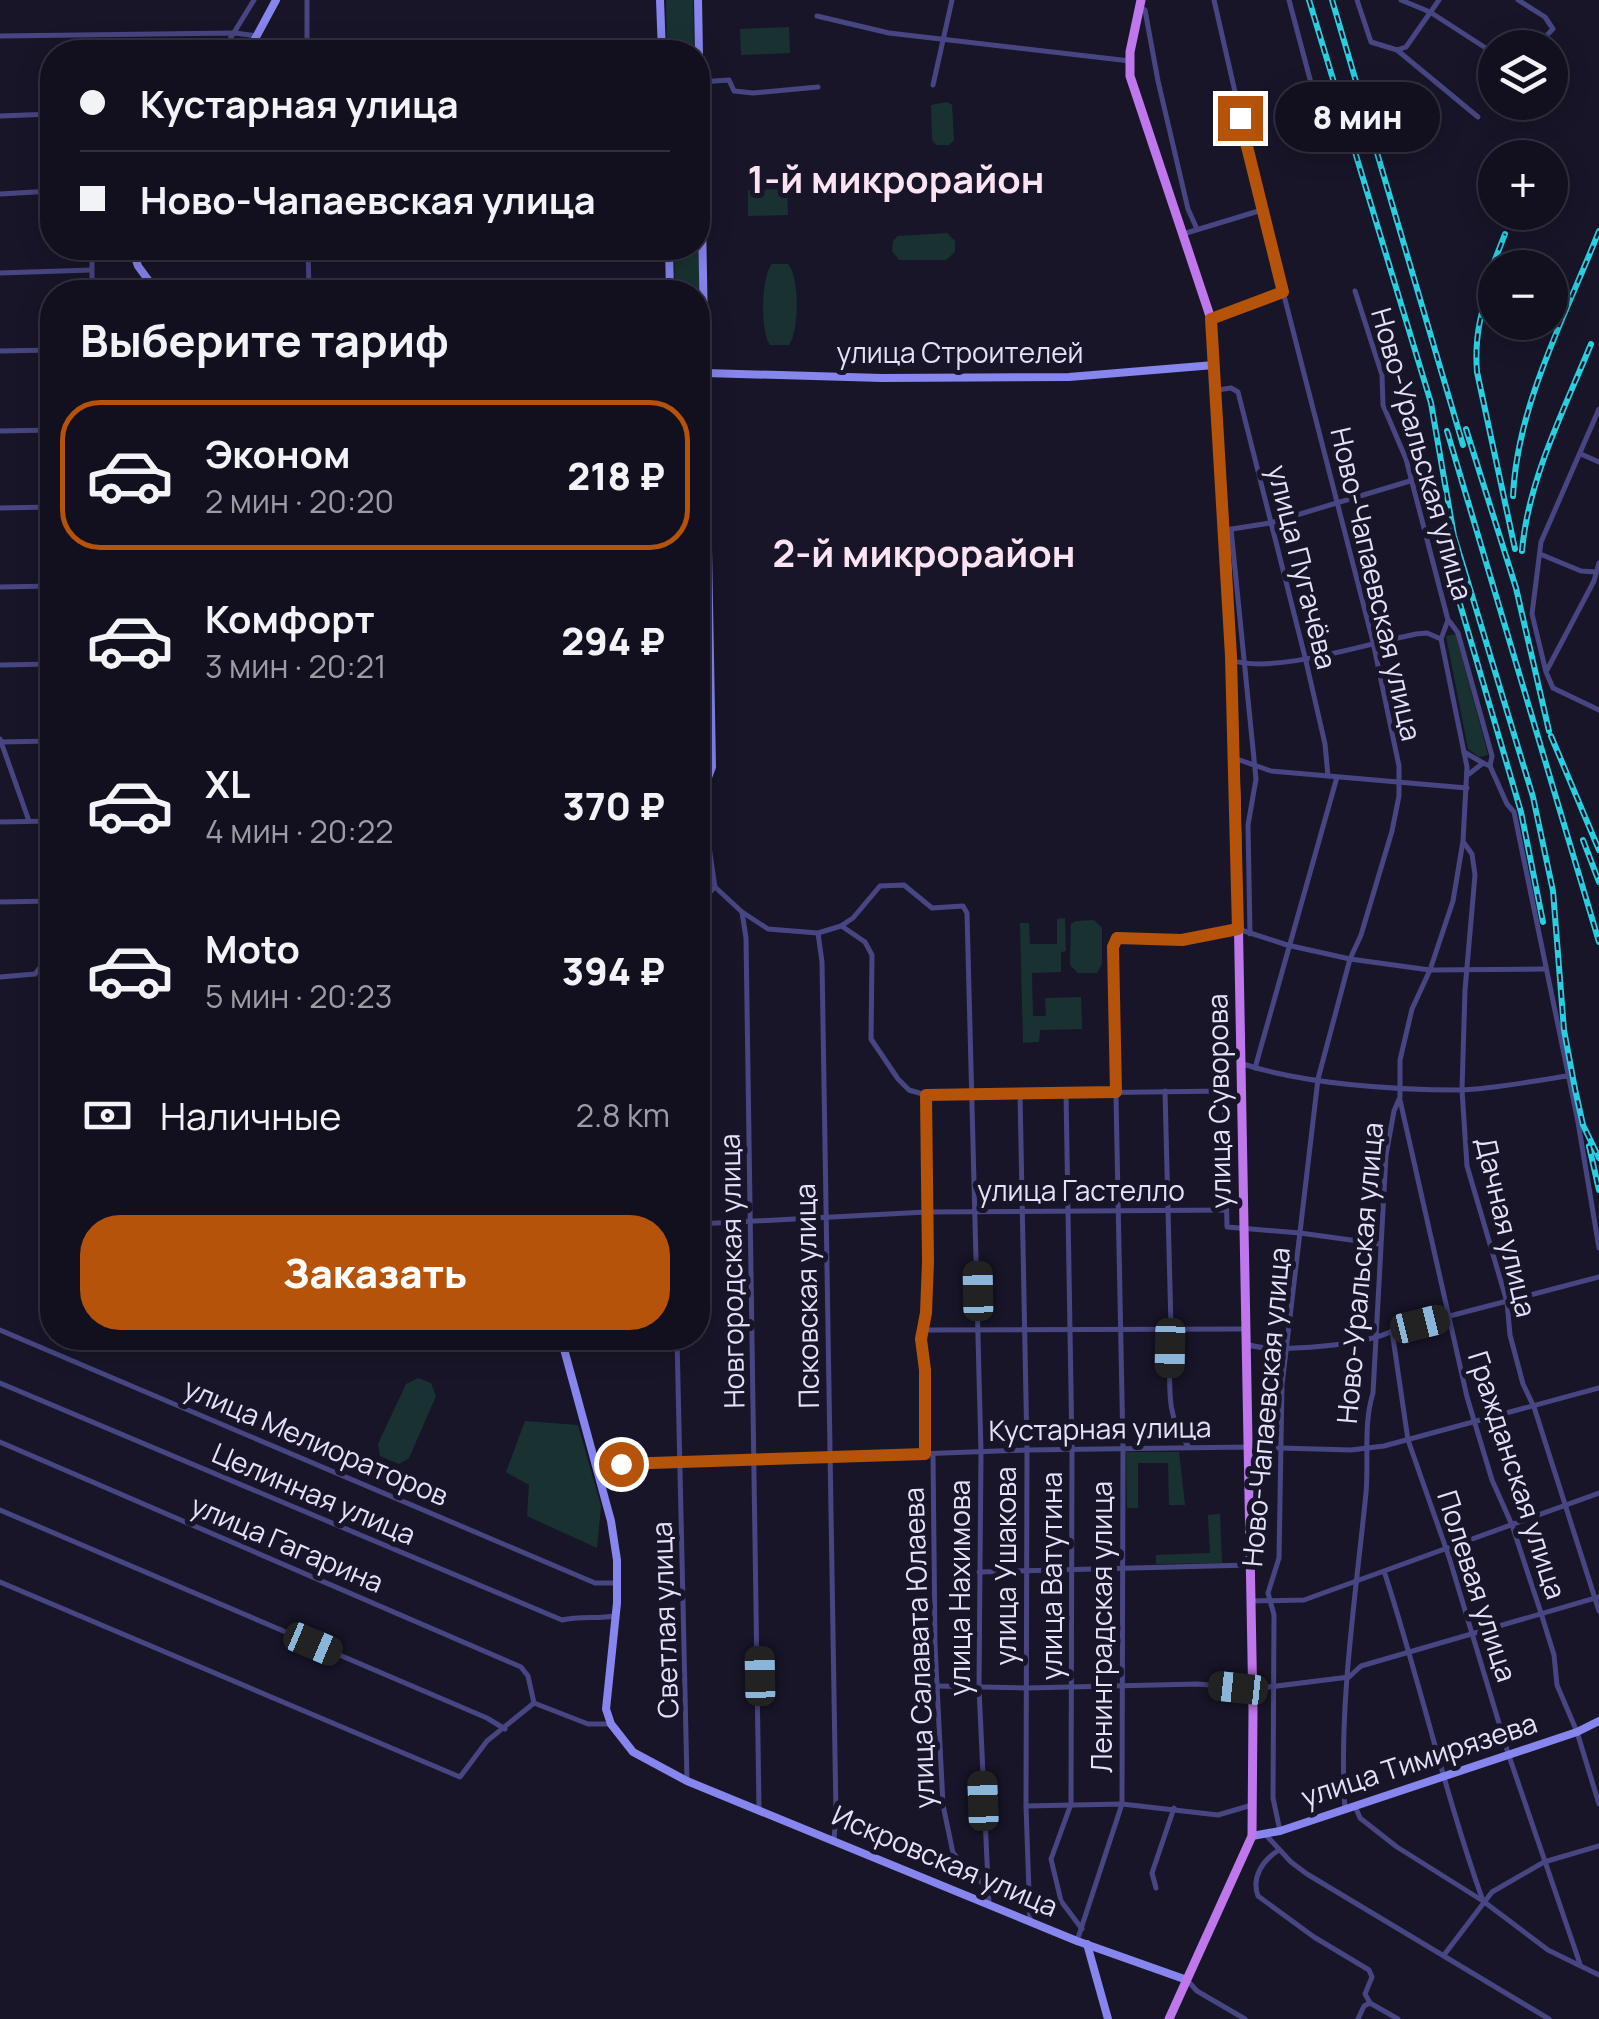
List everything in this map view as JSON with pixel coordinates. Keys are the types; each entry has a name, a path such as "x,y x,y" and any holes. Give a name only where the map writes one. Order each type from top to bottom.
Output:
{"main road":[{"path":"256,40 276,0"},
{"path":"660,0 662,40"},
{"path":"698,0 699,40"},
{"name":"улица Суворова","path":"1138,2 1130,76 1211,319 1228,530 1253,1689 1252,1836"},
{"name":"улица Строителей","path":"710,373 882,378 1068,377 1214,365"},
{"path":"710,711 710,772"},
{"path":"564,1350 610,1522 617,1583 606,1709 612,1724"},
{"name":"улица Тимирязева","path":"1252,1836 1280,1831 1578,1732 1599,1721"},
{"name":"Искровская улица","path":"612,1724 633,1752 688,1781 1082,1943 1187,1980"},
{"path":"1169,2019 1252,1836"},
{"path":"1082,1943 1108,2019"}],"street":[{"path":"230,40 254,0"},
{"path":"307,0 308,40"},
{"path":"934,85 952,0"},
{"name":"Ново-Чапаевская улица","path":"1214,0 1262,210 1373,642 1399,766 1392,831 1361,935 1350,958 1318,1080 1286,1348 1278,1447 1279,1558 1268,1601 1274,1615 1273,1798 1280,1831"},
{"path":"1289,0 1320,116"},
{"path":"1358,0 1358,12 1371,42 1397,50 1478,117"},
{"path":"1401,0 1430,12 1478,43"},
{"path":"1397,50 1406,47 1438,0"},
{"path":"1518,0 1545,17 1553,30"},
{"path":"1138,2 1146,10 1176,158 1188,209 1197,228"},
{"path":"818,16 889,33 1130,60"},
{"path":"0,36 235,33 258,37"},
{"path":"710,81 728,80 734,91 818,87"},
{"path":"0,116 40,114"},
{"path":"0,194 40,192"},
{"path":"1183,234 1262,210"},
{"path":"91,260 91,280"},
{"path":"0,273 91,270"},
{"name":"Ново-Уральская улица","path":"1345,1809 1349,1677 1386,1155 1400,1097 1400,1060 1412,1009 1454,901 1467,788 1464,752 1441,639 1448,620 1401,443 1388,424 1382,405 1382,375 1355,291"},
{"path":"1211,319 1283,292"},
{"path":"0,351 40,350"},
{"name":"улица Пугачёва","path":"1214,391 1231,388 1238,392 1326,744 1328,776"},
{"path":"1599,409 1542,542 1532,614 1553,688 1599,710"},
{"path":"0,431 40,430"},
{"path":"1581,454 1599,462"},
{"path":"1250,934 1248,826 1256,779 1228,530 1270,523 1410,480"},
{"path":"0,508 40,507"},
{"path":"1540,554 1596,572"},
{"path":"1546,672 1596,582 1599,563"},
{"path":"0,587 40,586"},
{"path":"1448,620 1458,632 1492,756 1486,765 1467,775"},
{"path":"1231,660 1250,666 1416,634 1441,639"},
{"path":"0,665 40,664"},
{"path":"29,821 0,741 40,741"},
{"path":"1464,752 1486,765 1514,812 1523,844 1599,1248"},
{"path":"1234,758 1270,771 1467,788"},
{"path":"1255,1068 1337,777"},
{"path":"0,822 40,821"},
{"name":"Дачная улица","path":"1463,841 1474,864 1462,1090 1466,1166 1507,1302 1524,1384 1599,1611"},
{"path":"710,853 715,887 768,929 818,933 841,926 866,942 872,955 871,1039 909,1090 926,1095 1224,1091 1226,1227 1380,1244"},
{"name":"улица Нахимова","path":"841,926 853,918 880,886 904,884 932,908 963,906 968,912 981,1452 979,1688 989,1904"},
{"path":"710,892 715,887"},
{"path":"0,902 40,901"},
{"name":"Новгородская улица","path":"742,912 746,938 752,1221 759,1809"},
{"path":"1238,929 1287,945 1430,970 1545,969"},
{"name":"Ленинградская улица","path":"1082,1943 1082,1929 1122,1804 1123,1448 1113,947 1117,938 1126,936 1182,940 1238,929"},
{"name":"Псковская улица","path":"818,933 822,962 834,1840"},
{"path":"0,977 36,974 40,968"},
{"path":"1240,1064 1318,1080 1462,1090 1567,1076"},
{"name":"улица Ватутина","path":"1066,1092 1072,1450 1071,1804 1051,1859 1061,1901 1082,1929"},
{"path":"1165,1092 1171,1328"},
{"name":"улица Ушакова","path":"1020,1093 1028,1450 1026,1806 1030,1921"},
{"name":"улица Салавата Юлаева","path":"926,1095 928,1262 922,1330 943,1805 953,1853 986,1887"},
{"name":"Гражданская улица","path":"1400,1097 1467,1398 1492,1480 1512,1525 1541,1613 1554,1654 1557,1685 1578,1732 1599,1804"},
{"name":"улица Гастелло","path":"710,1223 926,1212 1226,1210"},
{"path":"1246,1344 1268,1350 1375,1340 1392,1331 1599,1276"},
{"name":"улица Мелиораторов","path":"0,1330 40,1347"},
{"path":"922,1330 1246,1330"},
{"name":"Полевая улица","path":"1392,1331 1408,1440 1580,1964"},
{"path":"1170,1348 1171,1416 1189,1447"},
{"name":"улица Мелиораторов","path":"47,1350 595,1582 617,1583"},
{"name":"Светлая улица","path":"677,1350 688,1781"},
{"name":"Целинная улица","path":"0,1383 562,1620 616,1616"},
{"name":"Кустарная улица","path":"595,1466 1028,1450 1367,1448 1599,1388"},
{"name":"улица Гагарина","path":"0,1442 522,1668 528,1676 534,1703"},
{"path":"1251,1602 1304,1600 1599,1493"},
{"path":"0,1510 488,1718 505,1729"},
{"path":"979,1572 1250,1565"},
{"path":"1384,1572 1462,1844 1483,1901"},
{"path":"0,1582 460,1777 487,1741 534,1703 588,1724 612,1724"},
{"path":"938,1686 1072,1688 1198,1684 1253,1689 1349,1677 1361,1666 1597,1597"},
{"path":"1026,1806 1122,1804 1218,1815 1252,1805"},
{"path":"1355,1806 1360,1818 1397,1847 1483,1901 1548,1950 1599,1975"},
{"path":"1156,1888 1152,1873 1174,1808"},
{"path":"1264,1834 1308,1874 1550,2019"},
{"path":"1444,1954 1483,1901 1544,1862 1599,1846"},
{"path":"1280,1850 1263,1863 1256,1888 1258,1896 1314,1937 1369,1970 1372,1977 1365,1994 1370,2003 1398,2019"},
{"path":"1187,1980 1197,1991 1245,2019"},
{"path":"1358,2019 1370,2003"}],"green space":[{"path":"666,0 693,0 694,40 667,40"},
{"path":"789,27 790,53 741,55 740,29"},
{"path":"931,105 952,105 954,140 949,145 937,145 932,140"},
{"path":"787,189 788,215 748,216 748,190"},
{"path":"947,233 955,241 955,252 946,260 899,260 892,251 898,236"},
{"path":"674,260 699,260 699,280 675,280"},
{"path":"772,264 788,264 795,280 796,317 789,345 770,345 767,338 764,291"},
{"path":"1456,634 1488,755 1479,757 1468,749 1446,636"},
{"path":"1065,918 1066,951 1061,952 1061,972 1032,973 1033,1016 1046,1016 1045,998 1081,997 1082,1029 1040,1030 1039,1042 1023,1043 1020,923 1029,923 1030,944 1057,944 1057,919"},
{"path":"1094,920 1102,928 1102,964 1097,973 1078,973 1070,965 1071,924"},
{"path":"418,1378 431,1383 436,1396 409,1458 399,1464 380,1456 378,1444 406,1384"},
{"path":"525,1421 578,1425 601,1506 597,1548 527,1516 529,1485 506,1472"},
{"path":"1126,1452 1179,1452 1185,1505 1169,1505 1168,1463 1138,1463 1138,1508 1127,1508"},
{"path":"1220,1514 1222,1563 1156,1564 1156,1555 1210,1553 1208,1515"}],"railway":[{"path":"1309,0 1431,403 1454,536 1533,797 1553,891 1564,1030 1583,1125 1599,1158"},
{"path":"1332,0 1463,445"},
{"path":"1513,496 1516,462 1533,394 1599,231"},
{"path":"1499,250 1505,234"},
{"path":"1478,337 1477,372 1515,549"},
{"path":"1522,551 1539,472 1591,344"},
{"path":"1466,429 1516,588 1549,731"},
{"path":"1447,431 1599,942"},
{"path":"1450,570 1521,812 1543,922"},
{"path":"1551,736 1599,850"},
{"path":"1583,840 1599,882"},
{"path":"1589,1146 1599,1190"}],"district":[{"name":"1-й микрорайон","path":"896,180"},
{"name":"2-й микрорайон","path":"924,554"}],"route":[{"path":"621,1464 925,1454 921,1339 928,1262 926,1095 1116,1092 1113,947 1117,938 1182,940 1238,929 1231,656 1211,319 1283,292 1240,118"}]}
